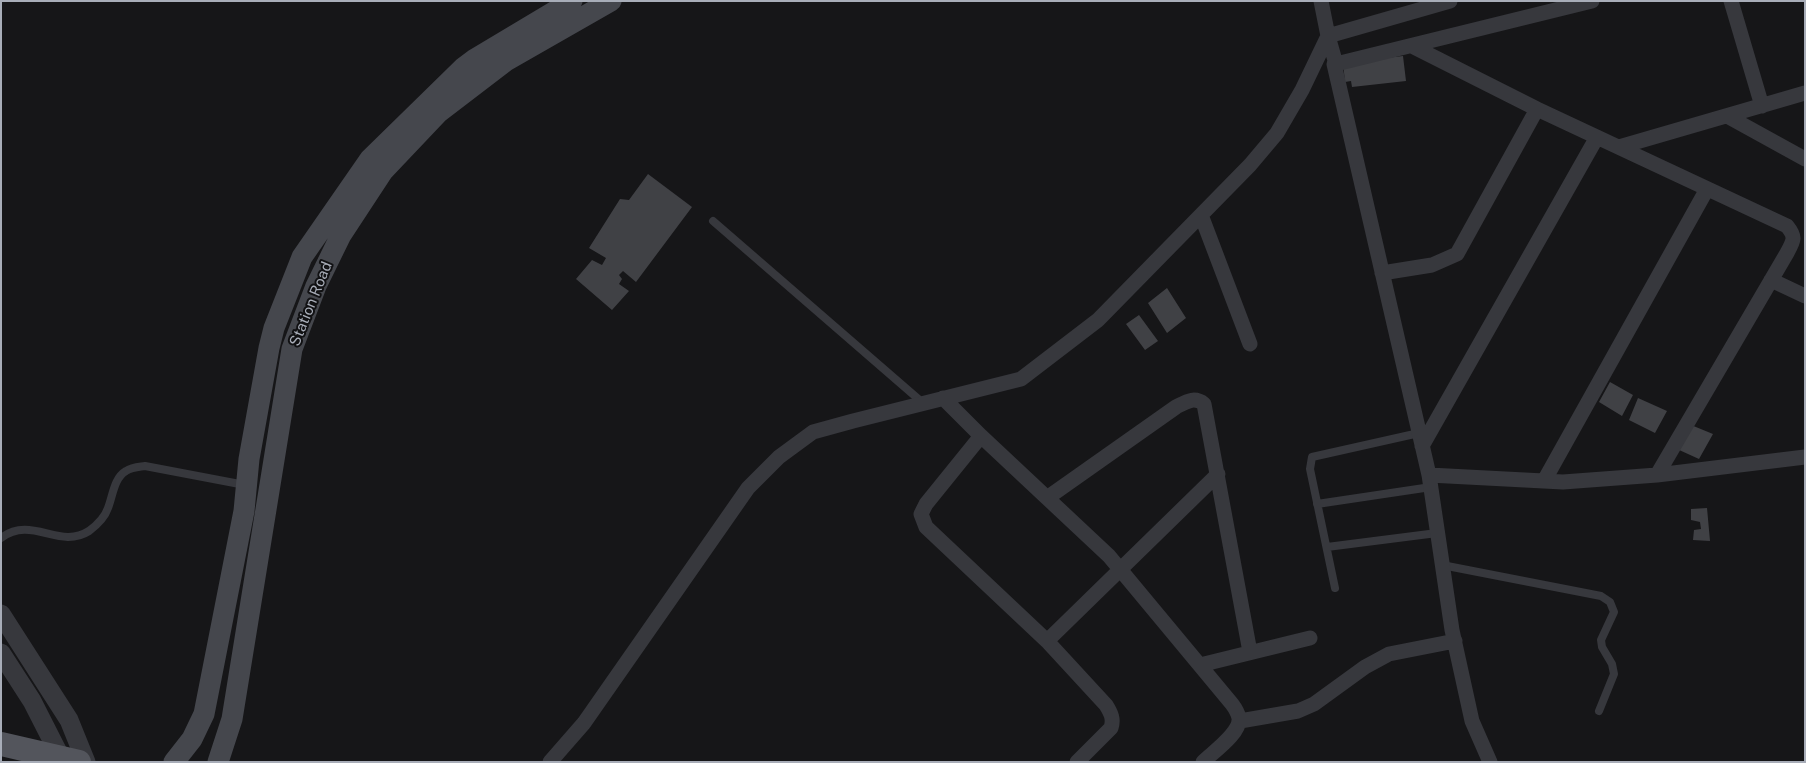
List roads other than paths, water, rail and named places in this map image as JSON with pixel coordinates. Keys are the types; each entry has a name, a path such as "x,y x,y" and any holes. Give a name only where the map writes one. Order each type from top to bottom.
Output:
{"main road":[{"name":"Station Road","path":"218,762 232,719 292,349 316,286 341,235 383,171 438,113 501,54 572,1"},
{"name":"Station Road","path":"174,762 192,740 204,714 244,511 249,459 271,339 305,251 370,159 463,68 501,54 611,1"},
{"path":"1,744 70,760"}],"street":[{"path":"1321,1 1430,481 1454,641 1472,721 1490,762"},
{"path":"551,762 584,723 748,488 779,458 813,432 1021,379 1098,320 1250,165 1277,132 1302,90 1328,36 1450,1"},
{"path":"1336,64 1592,1"},
{"path":"1731,1 1762,106"},
{"path":"1412,46 1537,109 1787,226 1793,233 1794,242 1657,475"},
{"path":"1619,148 1805,94"},
{"path":"1382,273 1432,264 1457,254 1537,109"},
{"path":"1727,116 1805,159"},
{"path":"1421,440 1596,137"},
{"path":"1544,481 1707,189"},
{"path":"1201,215 1250,344"},
{"path":"1771,280 1805,296"},
{"path":"943,398 1109,556 1232,704 1238,713 1240,721 1233,734 1203,762"},
{"path":"1047,498 1176,407 1192,400 1200,400 1204,404 1218,474 1250,652"},
{"path":"981,436 926,504 921,514 922,520 926,527 1047,641 1106,705 1113,721 1111,728 1077,762"},
{"path":"1430,481 1563,482 1657,475 1805,457"},
{"path":"1047,641 1218,474"},
{"path":"1,614 69,720 86,762"},
{"path":"1200,665 1310,638"},
{"path":"1240,721 1298,710 1314,704 1365,667 1389,654 1454,641"},
{"path":"1,653 70,760"}],"lane":[{"path":"713,221 924,403"},
{"path":"1335,588 1310,469 1312,456 1421,440"},
{"path":"1,538 18,530 31,529 58,537 76,536 88,531 99,522 108,509 118,478 133,468 145,466 247,485"},
{"path":"1318,504 1430,481"},
{"path":"1327,547 1438,533"},
{"path":"1442,565 1601,596 1610,602 1614,612 1601,640 1602,647 1612,664 1614,674 1599,712"}]}
